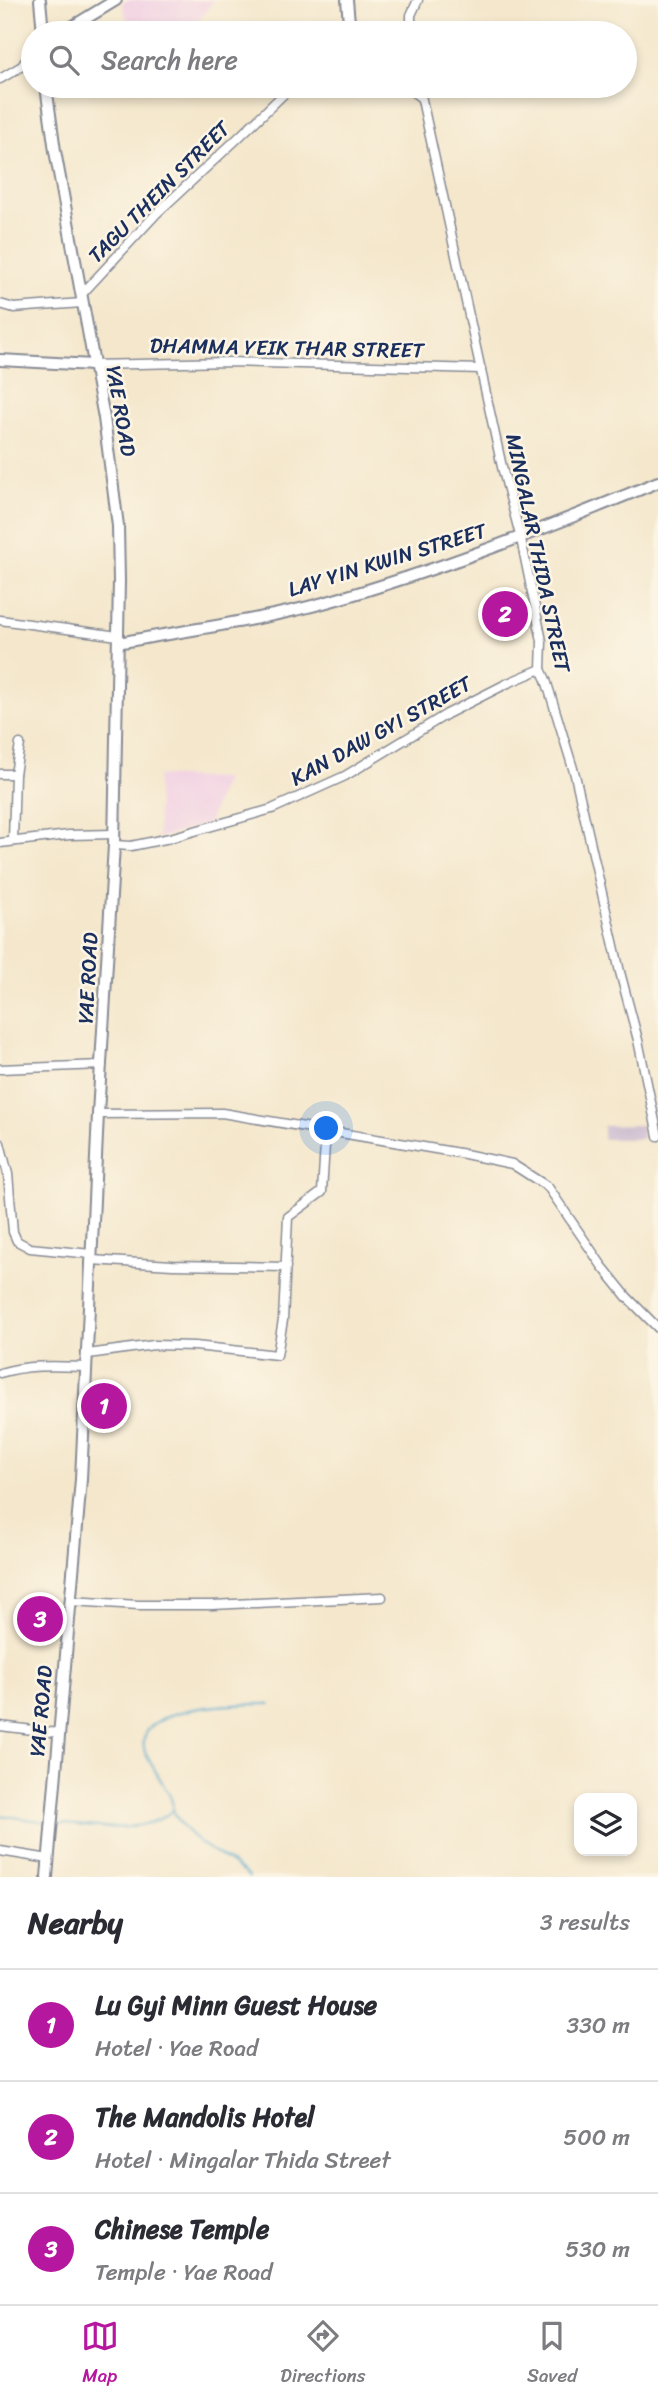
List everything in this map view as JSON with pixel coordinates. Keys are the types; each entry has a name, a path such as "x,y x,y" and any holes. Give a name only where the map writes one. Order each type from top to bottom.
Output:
{"street":[{"path":"40,0 42,21"},
{"path":"82,21 116,0"},
{"path":"347,0 348,21"},
{"path":"411,21 418,0"},
{"path":"0,79 21,67"},
{"name":"YAE ROAD","path":"47,1877 81,1479 114,840 118,640 118,526 104,418 48,98"},
{"name":"TAGU THEIN STREET","path":"82,299 157,213 280,98"},
{"name":"MINGALAR THIDA STREET","path":"421,98 502,467 521,538 542,641 541,669 575,775 658,1136"},
{"path":"0,304 14,308 82,299"},
{"path":"0,360 93,365"},
{"name":"DHAMMA YEIK THAR STREET","path":"93,365 229,362 481,369"},
{"name":"LAY YIN KWIN STREET","path":"118,640 276,615 326,602 521,538 658,482"},
{"path":"0,620 118,640"},
{"name":"KAN DAW GYI STREET","path":"0,843 69,835 114,840 131,846 170,838 272,809 345,776 447,714 541,669"},
{"path":"13,841 15,774 20,744"},
{"path":"0,774 15,774"},
{"path":"0,1069 102,1065"},
{"path":"98,1114 222,1112 512,1164 548,1187 602,1266 627,1297 658,1328"},
{"path":"88,1354 154,1345 195,1346 277,1355 283,1320 288,1217 322,1192 326,1129"},
{"path":"0,1143 9,1174 13,1232 17,1241 30,1248 172,1265 286,1267"},
{"path":"0,1373 43,1366 87,1367"},
{"path":"70,1601 212,1605 382,1597"},
{"path":"0,1726 58,1733"},
{"path":"0,1851 49,1859"}],"shaded area":[{"path":"127,0 214,0 198,21 127,21 122,3"},
{"path":"157,776 225,779 208,824 158,838"},
{"path":"641,1125 642,1139 603,1139 603,1126"}],"waterway":[{"path":"249,1877 197,1840 180,1823 170,1796 146,1755 144,1738 153,1725 169,1716 190,1710 213,1706 270,1704"},
{"path":"55,1823 132,1827 160,1819 172,1811"},
{"path":"0,1815 46,1822"}],"place":[{"name":"The Mandolis Hotel","path":"505,614"},
{"name":"Lu Gyi Minn Guest House","path":"104,1406"},
{"name":"Chinese Temple","path":"40,1619"}]}
